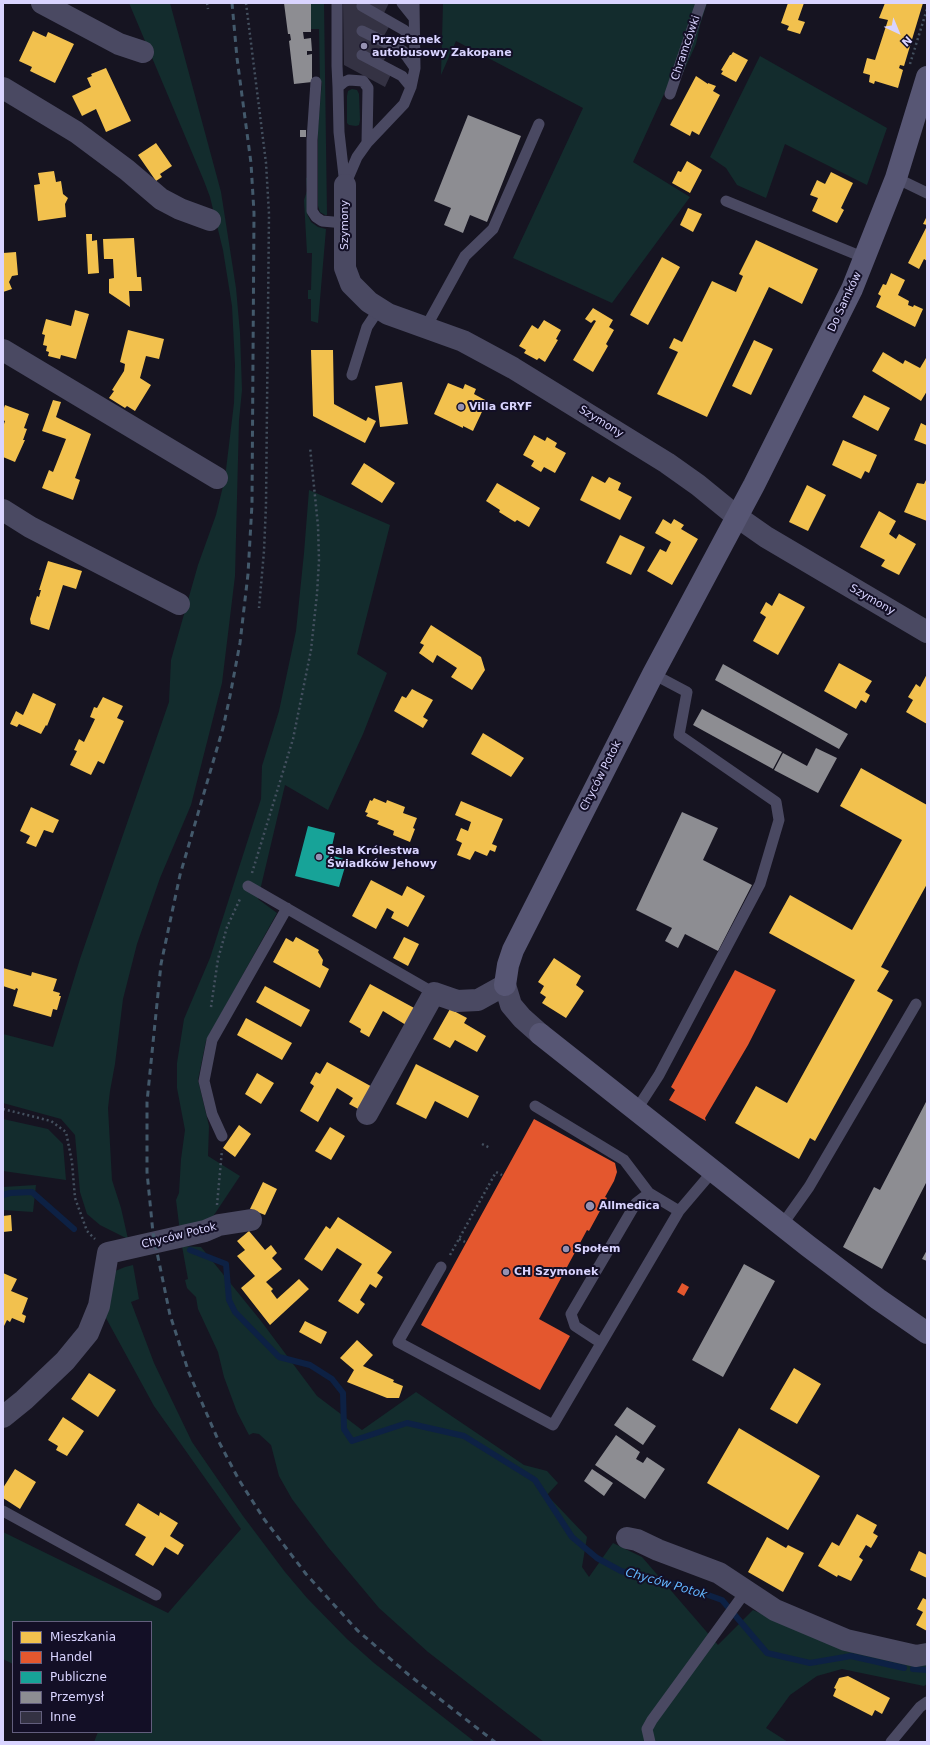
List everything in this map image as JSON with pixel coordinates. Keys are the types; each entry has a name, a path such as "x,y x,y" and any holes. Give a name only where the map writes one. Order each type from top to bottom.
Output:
{"street":[{"path":"42,3 119,44 143,52"},
{"name":"Do Samków","path":"736,516 804,387 852,289 896,178 927,77"},
{"path":"3,88 76,132 127,170 161,199 180,209 210,220"},
{"name":"Szymony","path":"345,186 344,258 347,276 357,291 379,308 388,314 463,341 514,368 667,463 766,537 831,577 926,628"},
{"path":"3,350 217,478"},
{"path":"3,510 30,527 179,604"},
{"name":"Chyców Potok","path":"637,1109 540,1034 522,1018 511,1005 505,986 508,964 513,950 736,516"},
{"path":"366,1114 434,993 457,1001 478,1000 505,986"},
{"path":"637,1109 782,1225 878,1299 927,1333"},
{"name":"Chyców Potok","path":"108,1253 205,1231 219,1225 251,1220"},
{"path":"3,1417 24,1400 65,1361 88,1333 100,1306 108,1253"},
{"path":"627,1538 637,1540 658,1550 719,1573 743,1595 774,1610 846,1640 908,1654 927,1654"}],"lane":[{"path":"337,3 338,132 345,186"},
{"path":"402,3 414,18"},
{"path":"345,186 357,157 367,143 404,104 412,87 415,68 414,3"},
{"name":"Chramcówki","path":"670,94 701,3"},
{"path":"362,6 404,30 415,42"},
{"path":"362,31 403,51 415,68"},
{"path":"362,55 402,76 412,87"},
{"path":"338,87 349,80 363,82 366,84 368,88 367,143"},
{"path":"316,82 312,140 312,211 316,217 322,221 344,223"},
{"path":"426,327 465,256 493,230 539,124"},
{"path":"896,178 927,193"},
{"path":"726,201 865,258"},
{"path":"352,375 367,327 379,308"},
{"path":"637,1109 659,1075 760,884 778,820 776,802 679,735 687,692 654,674"},
{"path":"248,886 434,993"},
{"path":"222,1136 212,1114 204,1081 212,1040 287,908"},
{"path":"782,1225 810,1187 916,1004"},
{"path":"535,1106 624,1160 649,1193 679,1211"},
{"path":"444,1263 398,1342 553,1425 679,1211 713,1171"},
{"path":"602,1343 575,1326 571,1314 636,1203 649,1193"},
{"path":"3,1511 156,1594"},
{"path":"650,1742 647,1729 652,1720 743,1595"},
{"path":"891,1742 925,1706"}],"path":[{"path":"207,3 208,8"},
{"path":"246,3 251,56 266,163 269,214 266,505 259,608"},
{"path":"216,1032 210,1014 218,959 227,927 241,896 248,886 292,739 311,650 319,560 318,526 310,447"},
{"path":"3,1108 52,1121 66,1132 72,1162 76,1198 87,1231 108,1253"},
{"path":"219,1225 217,1204 221,1170 222,1136"},
{"path":"482,1144 490,1148"},
{"path":"444,1263 496,1172 502,1175"},
{"path":"459,1239 466,1242"}],"green space":[{"path":"129,3 170,3 221,192 236,288 240,333 242,390 239,420 235,576 222,683 191,805 160,878 137,944 123,999 110,1091 108,1108 112,1180 121,1208 128,1239 100,1225 87,1214 80,1192 75,1135 61,1119 3,1103 3,1034 53,1047 80,959 169,702 171,660 198,565 216,515 225,478 234,403 235,365 232,306 223,250 210,197 204,181"},
{"path":"311,3 324,3 327,215 320,212 318,206 318,127 322,82 320,82 319,29 311,29"},
{"path":"443,3 707,3 696,44 673,95 665,92 633,162 690,197 612,303 513,258 583,108 456,41 441,75"},
{"path":"760,56 887,128 867,185 785,144 766,198 737,185 726,168 710,157"},
{"path":"352,89 357,90 359,94 360,120 359,125 356,126 349,125 347,123 347,96 348,91"},
{"path":"308,177 307,214 311,222 318,227 326,229 318,323 311,321 311,299 308,299 308,290 311,290 312,253 307,253 304,200 307,191 306,178"},
{"path":"309,490 390,525 357,654 387,673 363,734 328,810 285,785 258,899 277,913 206,1041 198,1080 209,1126 208,1156 240,1176 206,1227 180,1232 176,1200 179,1193 181,1159 185,1130 177,1088 177,1063 184,1019 210,958 261,799 262,766 279,711 296,631"},
{"path":"3,1119 48,1129 63,1144 66,1180 3,1171"},
{"path":"36,1185 33,1212 3,1210 3,1187"},
{"path":"182,1246 201,1247 261,1321 317,1396 362,1430 416,1392 524,1465 547,1471 558,1483 547,1495 587,1537 582,1567 589,1577 613,1543 642,1557 718,1645 753,1610 845,1651 927,1662 927,1684 924,1686 842,1669 817,1676 790,1695 766,1728 788,1742 544,1742 428,1652 379,1608 328,1547 292,1499 279,1476 271,1445 259,1434 253,1433 249,1435 237,1412 224,1377 218,1352 198,1309 196,1297 187,1288 185,1280 188,1279"},
{"path":"133,1265 139,1299 131,1302 154,1363 192,1442 243,1516 285,1572 307,1598 347,1639 374,1663 475,1742 94,1742 98,1733 152,1733 152,1621 12,1621 12,1664 3,1659 3,1532 168,1613 241,1529 154,1406 106,1318 105,1288 113,1272"}],"building: Mieszkania":[{"path":"788,3 804,3 798,20 805,22 800,34 787,30 789,26 781,23"},
{"path":"885,3 923,3 904,66 900,65 899,68 903,70 898,88 875,81 874,84 869,82 870,75 863,73 867,58 875,60 888,20 879,18"},
{"path":"33,31 46,37 48,32 74,44 55,83 30,71 32,67 19,61"},
{"path":"733,52 748,60 736,82 721,74 723,71 721,70"},
{"path":"106,68 131,121 106,132 96,109 82,116 72,96 91,87 87,78 92,76 91,74"},
{"path":"696,76 708,84 716,86 713,91 720,95 699,135 692,131 690,136 670,125"},
{"path":"156,143 172,166 160,174 162,177 156,181 138,155"},
{"path":"687,161 702,170 690,193 672,183 678,171 681,172"},
{"path":"54,171 56,182 61,181 63,194 68,198 65,204 66,217 38,221 34,185 40,184 38,173"},
{"path":"831,172 853,183 841,208 844,210 837,223 812,211 818,198 810,195 817,180 825,184"},
{"path":"688,208 702,214 693,232 680,225"},
{"path":"927,216 927,225 923,224"},
{"path":"927,226 927,261 924,259 919,269 908,263"},
{"path":"86,234 92,234 92,241 97,240 99,273 88,274"},
{"path":"134,238 137,277 141,277 142,291 129,291 130,307 109,293 109,279 114,278 113,259 104,259 103,239"},
{"path":"756,240 818,269 802,304 769,287 707,417 657,394 678,352 669,348 674,338 682,342 712,281 736,292 743,276 739,274"},
{"path":"16,252 18,275 12,276 9,282 12,289 3,292 3,253"},
{"path":"662,257 680,267 648,325 630,315"},
{"path":"891,273 905,280 898,295 909,301 908,305 913,307 914,305 923,309 915,327 876,307 881,296 878,294 883,284 886,285"},
{"path":"593,308 613,320 609,327 614,330 606,344 608,346 593,372 573,360 596,321 594,320 591,323 585,319"},
{"path":"75,310 89,314 76,359 61,355 60,359 48,356 49,352 46,351 47,346 43,345 45,335 42,334 46,319 71,326"},
{"path":"544,320 561,330 556,339 558,340 545,362 539,358 537,360 524,353 526,350 519,346 532,325 538,329"},
{"path":"128,330 164,339 159,359 146,356 140,378 151,385 135,411 127,406 125,408 109,398 114,391 112,390 124,371 125,364 120,362"},
{"path":"754,340 773,349 751,395 732,386"},
{"path":"311,350 333,350 334,404 366,421 368,417 376,421 365,443 313,416"},
{"path":"883,352 903,364 905,360 920,368 926,358 927,359 927,391 921,401 872,371"},
{"path":"402,382 408,424 380,427 375,386"},
{"name":"Villa GRYF","path":"448,383 463,389 465,384 476,389 474,394 487,401 473,431 463,426 463,428 434,414"},
{"path":"864,395 890,408 878,431 852,417"},
{"path":"53,400 61,402 56,417 91,434 75,478 80,480 73,500 42,488 49,470 53,472 66,439 42,431"},
{"path":"5,405 29,414 24,428 27,429 23,440 25,440 15,462 3,457 3,427 5,421 3,420 3,411"},
{"path":"921,423 927,426 927,445 914,440"},
{"path":"534,435 545,441 547,437 557,443 555,447 566,453 555,473 544,467 541,472 531,466 534,461 523,455"},
{"path":"843,440 877,455 869,473 865,471 861,479 832,465"},
{"path":"364,463 395,483 382,503 351,484"},
{"path":"592,476 605,483 609,477 621,483 618,490 632,497 620,520 580,500"},
{"path":"927,478 927,521 904,512 917,483 924,484"},
{"path":"497,483 540,508 529,527 517,520 515,522 499,512 500,510 486,501"},
{"path":"807,485 826,495 808,531 789,522"},
{"path":"879,511 896,521 889,534 896,539 899,534 916,544 899,575 881,566 885,560 860,547"},
{"path":"663,519 671,524 674,519 684,525 681,529 698,539 672,585 647,571 660,549 666,552 671,542 655,533"},
{"path":"620,535 645,547 631,575 606,563"},
{"path":"48,561 82,571 76,589 63,585 49,630 31,624 30,619 37,596 39,597 41,590 39,590"},
{"path":"779,593 805,607 778,655 753,641 766,617 760,613 766,602 772,606"},
{"path":"431,625 481,657 485,670 472,690 451,677 457,668 437,655 433,663 419,653 424,645 420,643"},
{"path":"839,663 872,681 865,692 870,695 866,703 861,700 856,709 824,691"},
{"path":"927,674 927,724 906,712 913,700 908,697 916,684 920,687"},
{"path":"412,689 433,700 423,717 428,720 423,728 394,711 402,696 406,698"},
{"path":"33,693 56,704 47,726 46,725 41,734 19,724 17,727 10,724 16,711 23,715"},
{"path":"103,697 123,706 117,718 124,721 104,764 98,761 91,775 70,765 77,751 74,750 79,739 84,742 95,719 90,717 94,707 97,708"},
{"path":"483,733 524,758 511,777 471,754"},
{"path":"861,768 927,805 927,884 881,967 889,971 877,991 893,1000 815,1141 810,1138 799,1159 735,1123 756,1086 787,1103 855,980 769,933 790,895 852,930 902,840 840,806"},
{"path":"374,798 386,803 387,800 405,807 403,813 417,818 410,842 393,835 394,831 377,824 379,821 366,816 368,813 365,812 370,800 372,801"},
{"path":"461,801 503,819 492,844 497,846 495,852 490,850 487,856 475,851 470,860 457,855 462,843 456,840 461,828 468,831 471,822 455,815"},
{"path":"31,807 59,820 53,833 44,830 36,847 26,843 30,836 20,831"},
{"path":"371,880 402,896 407,886 425,896 408,927 391,918 394,912 387,908 376,929 352,916"},
{"path":"296,937 319,950 318,952 323,960 322,965 329,969 320,988 273,962 286,938 293,942"},
{"path":"404,937 419,944 408,966 393,958"},
{"path":"554,958 581,976 576,985 584,991 566,1018 542,1003 546,997 540,993 544,986 538,982"},
{"path":"3,968 31,976 32,972 57,979 53,991 60,993 59,996 61,996 57,1010 53,1009 51,1017 13,1006 18,989 16,988 15,990 3,986"},
{"path":"370,984 416,1009 406,1025 383,1011 369,1037 360,1032 361,1029 349,1022"},
{"path":"265,986 310,1010 301,1027 256,1002"},
{"path":"450,1009 467,1018 464,1023 486,1036 477,1052 455,1040 450,1048 433,1039"},
{"path":"246,1018 292,1043 282,1060 237,1035"},
{"path":"327,1062 376,1089 360,1110 349,1104 353,1098 337,1088 318,1122 300,1111 314,1086 310,1083 316,1072 320,1074"},
{"path":"416,1064 479,1096 468,1118 435,1101 426,1119 396,1104"},
{"path":"257,1073 274,1083 261,1104 245,1094"},
{"path":"239,1125 251,1134 235,1157 223,1148"},
{"path":"330,1127 345,1136 331,1160 315,1151"},
{"path":"263,1182 277,1189 265,1215 250,1209"},
{"path":"11,1215 12,1231 3,1232 3,1216"},
{"path":"338,1217 392,1252 377,1273 383,1277 376,1288 370,1284 360,1300 365,1304 358,1314 338,1301 362,1264 337,1248 322,1271 304,1259 326,1226 330,1229"},
{"path":"249,1231 265,1250 271,1245 277,1253 272,1258 282,1269 266,1282 273,1289 271,1291 277,1299 299,1279 309,1289 270,1325 241,1288 255,1276 237,1256 245,1250 237,1241"},
{"path":"3,1273 17,1279 11,1291 28,1298 22,1314 26,1316 24,1323 12,1318 10,1322 7,1320 3,1328"},
{"path":"305,1321 327,1332 321,1344 299,1332"},
{"path":"357,1340 373,1355 363,1366 394,1380 393,1382 403,1386 399,1398 387,1398 347,1382 354,1370 340,1358"},
{"path":"794,1368 821,1384 797,1424 770,1409"},
{"path":"89,1373 116,1390 98,1417 71,1399"},
{"path":"63,1417 84,1431 67,1456 56,1450 58,1446 48,1440"},
{"path":"739,1428 820,1476 788,1530 707,1483"},
{"path":"15,1469 36,1482 20,1509 3,1498 3,1488"},
{"path":"138,1503 159,1516 160,1512 178,1523 170,1536 184,1545 178,1555 165,1547 153,1566 135,1555 146,1537 125,1525"},
{"path":"857,1514 877,1525 873,1533 878,1536 871,1548 866,1545 859,1557 863,1560 851,1581 838,1575 837,1577 818,1566 832,1542 839,1546"},
{"path":"767,1537 786,1548 788,1545 804,1553 783,1592 748,1572"},
{"path":"919,1551 927,1555 927,1578 910,1570"},
{"path":"923,1598 927,1600 927,1631 916,1625 923,1612 917,1609"},
{"path":"848,1676 890,1698 882,1714 875,1710 872,1716 833,1696 836,1689 834,1688 839,1678"}],"building: Handel":[{"path":"735,970 776,990 748,1045 705,1118 706,1121 669,1100 675,1090 671,1087"},
{"name":"CH Szymonek","path":"534,1119 615,1163 617,1172 605,1197 607,1198 589,1231 587,1230 539,1319 570,1336 540,1390 421,1325"},
{"path":"682,1283 689,1287 684,1296 677,1292"}],"building: Publiczne":[{"name":"Sala Królestwa Świadków Jehowy","path":"308,826 335,833 330,855 347,860 339,887 295,876"}],"building: Przemysł":[{"path":"284,3 311,3 311,32 303,32 304,39 311,38 312,51 307,51 307,55 312,54 312,82 294,84 289,41 291,40 290,34 288,34"},
{"path":"468,115 521,136 487,222 470,215 463,233 444,225 451,208 434,201"},
{"path":"300,130 306,130 306,137 300,137"},
{"path":"723,664 848,734 839,749 715,680"},
{"path":"702,709 782,752 773,769 693,725"},
{"path":"816,748 837,758 818,793 774,770 783,753 807,766"},
{"path":"682,812 718,828 703,860 752,885 718,951 685,934 678,948 665,941 672,928 636,910"},
{"path":"927,1100 927,1181 882,1269 843,1247 874,1187 880,1190"},
{"path":"927,1250 927,1261 922,1259"},
{"path":"744,1264 775,1281 723,1377 692,1360"},
{"path":"627,1407 656,1426 643,1445 614,1425"},
{"path":"616,1435 640,1452 636,1459 643,1463 647,1457 665,1469 645,1499 595,1465"},
{"path":"592,1469 613,1483 604,1496 584,1481"}],"building: Inne":[{"name":"Przystanek autobusowy Zakopane","path":"343,3 389,3 381,19 390,25 380,43 390,50 381,65 392,72 385,87 344,65"}],"waterway":[{"name":"Chyców Potok","path":"3,1195 10,1193 32,1192 74,1229"},
{"name":"Chyców Potok","path":"190,1250 226,1264 229,1300 235,1312 279,1357 310,1365 332,1379 343,1393 344,1429 352,1441 407,1423 464,1436 535,1480 572,1537 597,1558 621,1571 683,1586 722,1600 767,1653 810,1663 851,1656 904,1668"},
{"name":"Chyców Potok","path":"913,1669 927,1670"}],"railway":[{"path":"232,3 237,58 251,163 254,213 252,504 248,574 240,643 223,728 180,875 161,964 147,1102 147,1172 153,1233 170,1315 189,1373 219,1442 239,1480 264,1519 306,1574 357,1630 409,1675 495,1742"}],"place":[{"name":"Przystanek autobusowy Zakopane","path":"364,46"},
{"name":"Villa GRYF","path":"461,407"},
{"name":"Sala Królestwa Świadków Jehowy","path":"319,857"},
{"name":"Allmedica","path":"590,1206"},
{"name":"Społem","path":"566,1249"},
{"name":"CH Szymonek","path":"506,1272"}]}
